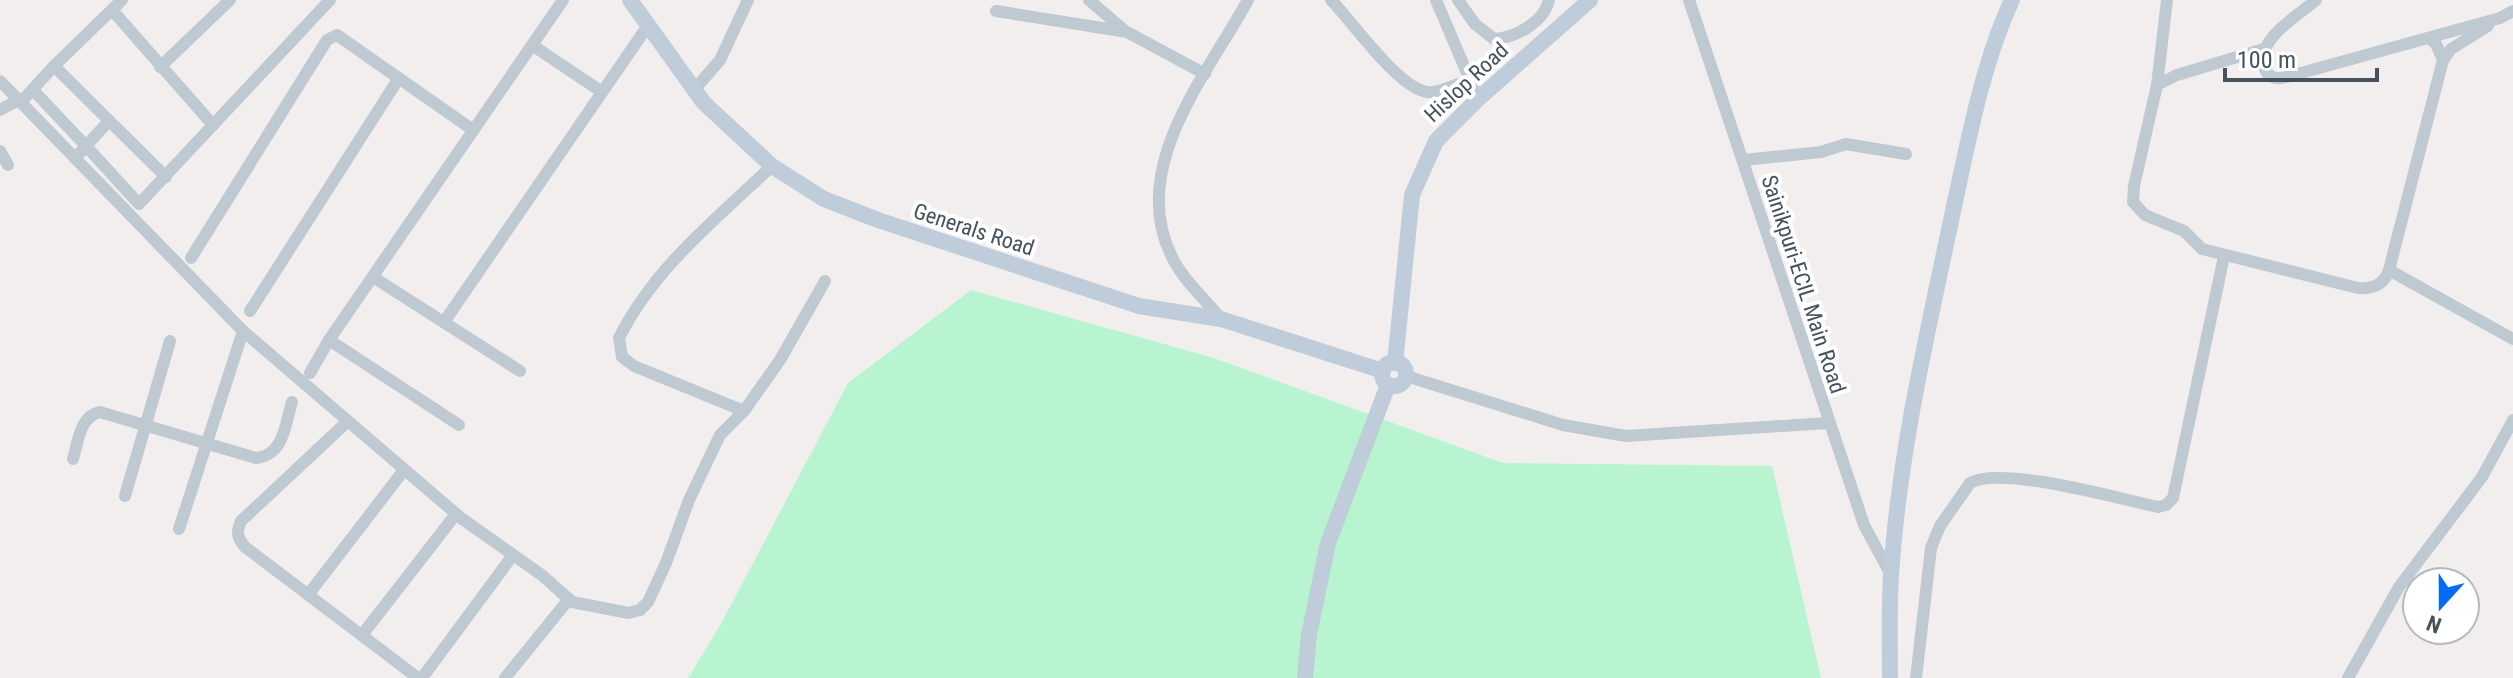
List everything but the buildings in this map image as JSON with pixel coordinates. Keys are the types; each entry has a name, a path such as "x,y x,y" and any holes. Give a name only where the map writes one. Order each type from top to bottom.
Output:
{"street":[{"path":"0,110 33,90 122,0"},
{"path":"160,67 230,0"},
{"path":"33,90 139,204 330,0"},
{"path":"310,373 329,340 563,0"},
{"name":"Generals Road","path":"630,0 704,103 772,166 824,199 878,220 1139,306 1221,319 1389,373"},
{"path":"694,90 720,60 748,0"},
{"path":"1089,0 1127,32 1205,74"},
{"path":"1221,319 1173,261 1166,245 1158,199 1159,175 1165,153 1205,74 1248,0"},
{"path":"1331,0 1396,74 1417,89 1434,92 1470,80"},
{"path":"1436,0 1478,99"},
{"path":"1458,0 1475,24 1494,39 1516,33 1545,15 1549,0"},
{"name":"Sainikpuri-ECIL Main Road","path":"1689,0 1828,423 1864,525 1891,575"},
{"path":"1890,678 1891,575 1907,443 1936,282 1988,67 2001,23 2012,0"},
{"path":"2167,0 2157,85 2133,202 2145,215 2184,231 2202,249 2358,288 2376,287 2386,278 2389,270 2443,60 2462,41 2513,11"},
{"path":"2157,85 2177,75 2264,49 2316,0"},
{"name":"Hislop Road","path":"1305,678 1309,635 1328,543 1389,373 1412,195 1436,141 1583,3"},
{"path":"112,10 213,125"},
{"path":"996,11 1127,32"},
{"path":"2264,49 2264,68 2275,79 2500,18"},
{"path":"444,322 647,27"},
{"path":"191,258 327,40 337,35 473,130"},
{"path":"2429,38 2436,44 2443,60"},
{"path":"532,45 602,92"},
{"path":"54,66 166,177"},
{"path":"250,311 399,78"},
{"path":"0,81 243,331 456,514 569,599 629,613 640,610 648,602 689,500 720,435 744,411 780,360 825,281"},
{"path":"75,158 109,121"},
{"path":"1743,160 1821,152 1846,144 1906,154"},
{"path":"0,151 8,165"},
{"path":"744,411 634,366 622,357 619,338 642,298 674,258 772,166"},
{"path":"1916,678 1931,548 1940,526 1970,483 1991,477 2046,483 2158,507 2166,505 2173,498 2224,256"},
{"path":"2389,270 2513,339"},
{"path":"373,277 520,371"},
{"path":"179,529 243,331"},
{"path":"329,340 459,425"},
{"path":"125,496 170,341"},
{"path":"1389,373 1399,385 1406,376 1563,425 1626,436 1828,423"},
{"path":"73,459 84,423 92,413 100,412 256,458 267,457 278,446 292,402"},
{"path":"2348,678 2399,587 2482,477 2513,420"},
{"path":"347,422 241,521 237,531 245,547 420,678 513,555"},
{"path":"308,595 404,470"},
{"path":"362,635 456,514"},
{"path":"505,678 569,599"}],"green space":[{"path":"971,290 1214,358 1503,463 1772,466 1821,678 688,678 722,622 848,383"}]}
